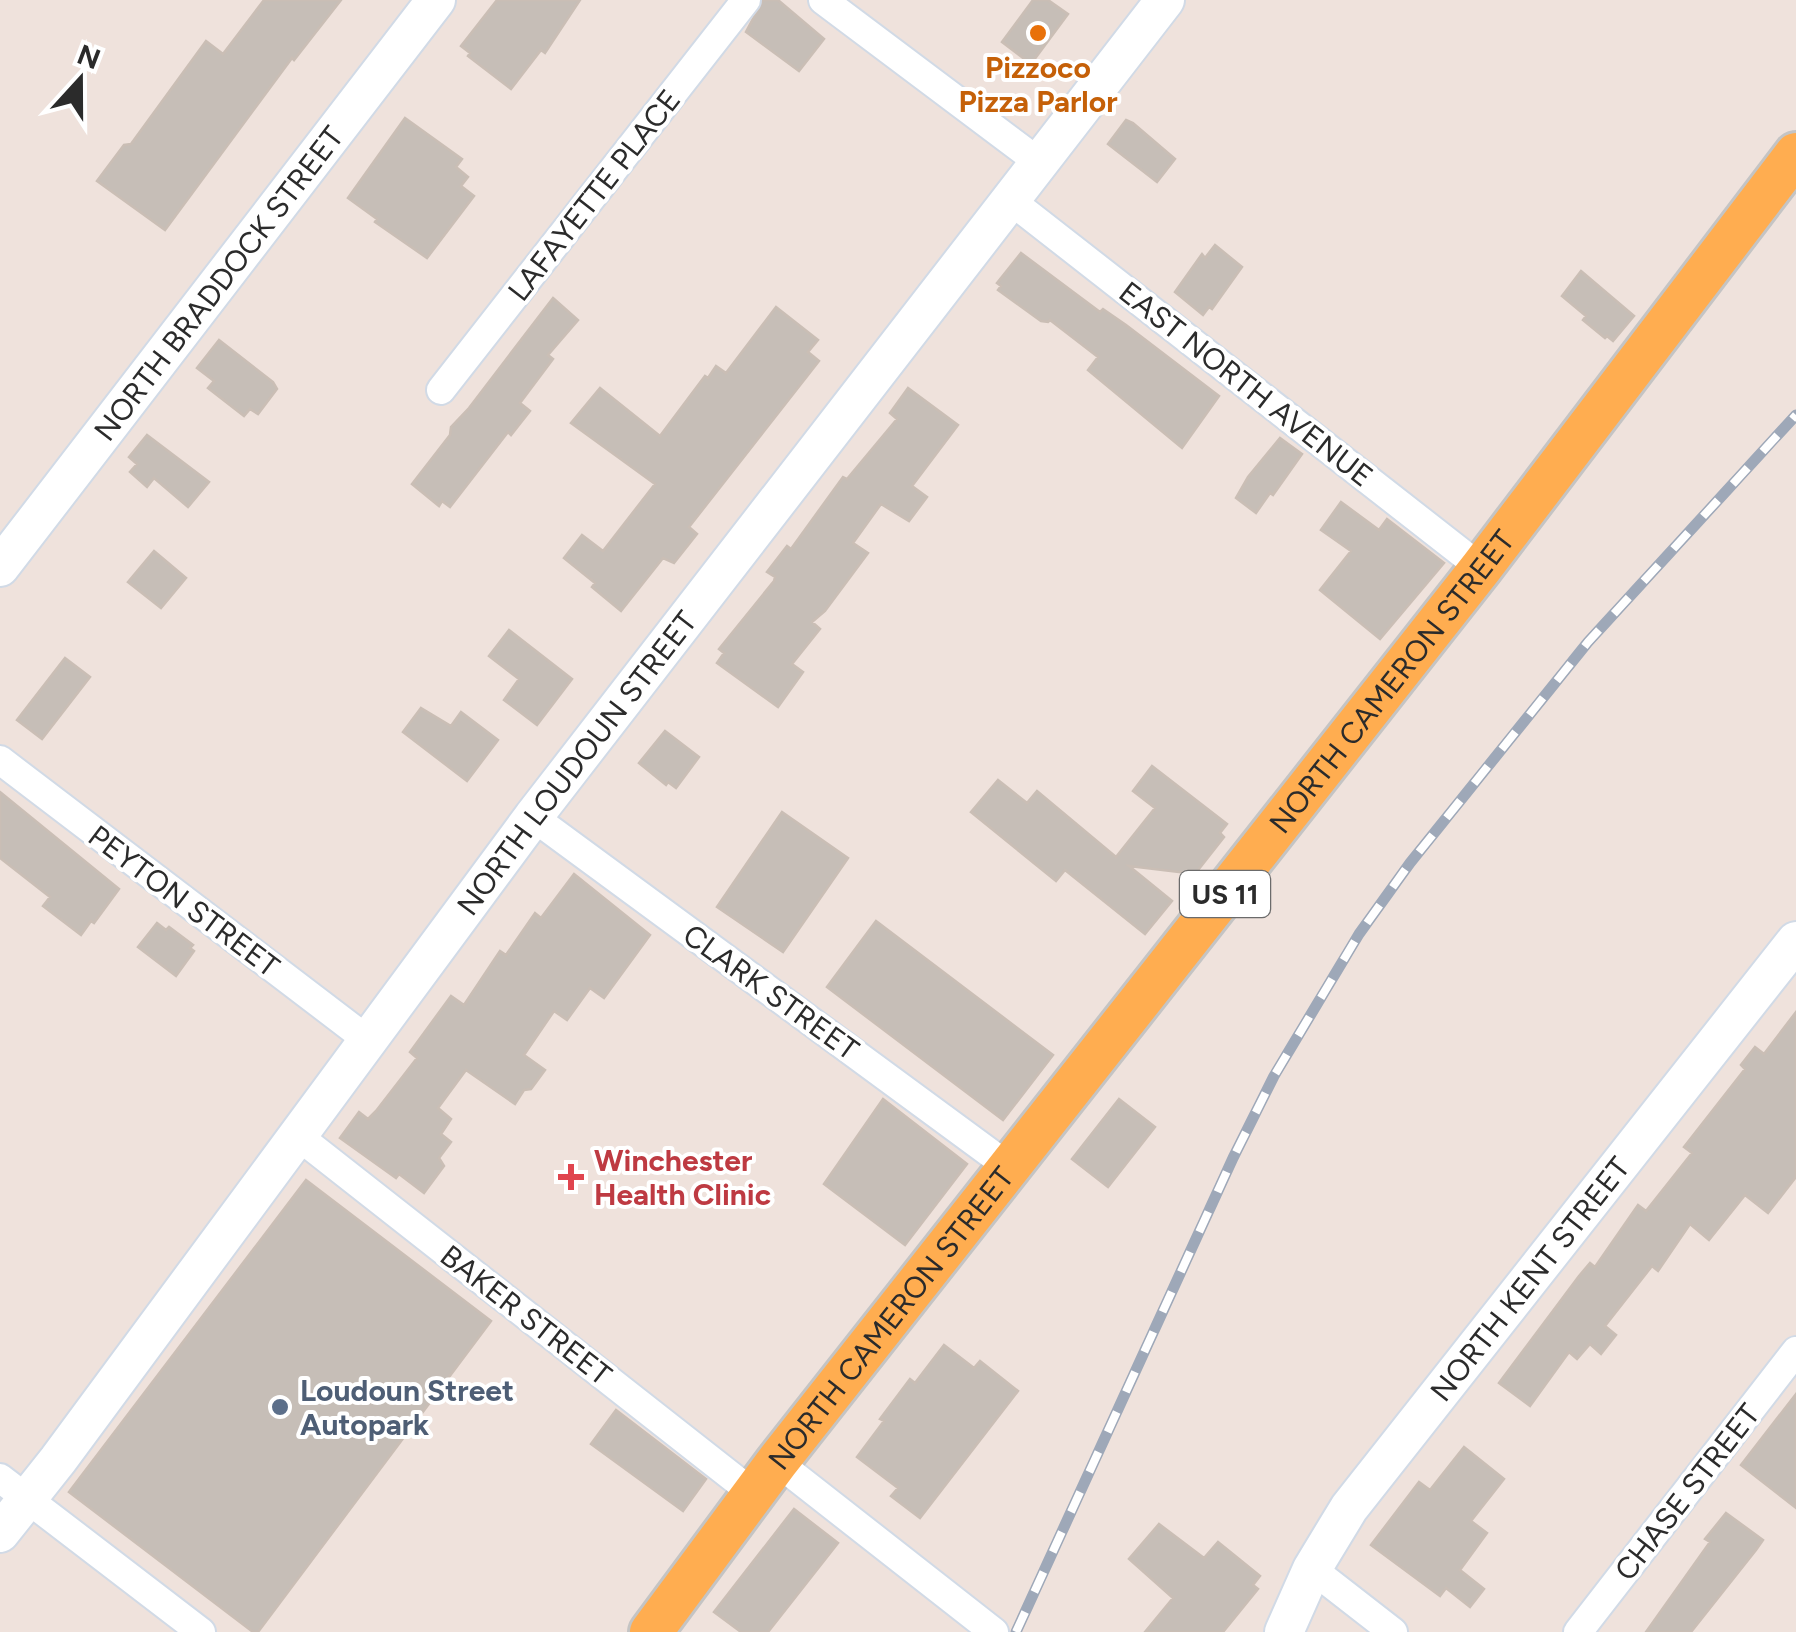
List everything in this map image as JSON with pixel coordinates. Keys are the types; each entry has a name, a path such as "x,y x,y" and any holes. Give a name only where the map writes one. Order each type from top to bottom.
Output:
{"main road":[{"name":"NORTH CAMERON STREET","path":"651,1632 766,1478 1481,568 1796,155"}],"street":[{"name":"NORTH BRADDOCK STREET","path":"0,567 436,0"},
{"name":"LAFAYETTE PLACE","path":"440,390 746,0"},
{"path":"823,0 1040,163"},
{"name":"NORTH LOUDOUN STREET","path":"0,1533 14,1488 298,1136 534,818 1165,0"},
{"name":"EAST NORTH AVENUE","path":"1010,200 1481,568"},
{"name":"PEYTON STREET","path":"0,760 369,1041"},
{"name":"CLARK STREET","path":"534,818 1009,1167"},
{"name":"NORTH KENT STREET","path":"1284,1632 1312,1569 1350,1508 1796,941"},
{"name":"BAKER STREET","path":"298,1136 766,1478 994,1632"},
{"name":"CHASE STREET","path":"1578,1632 1796,1351"},
{"path":"14,1488 201,1632"},
{"path":"1312,1569 1393,1632"}],"building":[{"path":"264,0 341,0 292,58 165,230 97,181 124,145 131,144 206,41 223,54"},
{"path":"497,0 580,0 545,53 541,50 511,89 468,56 470,53 461,46"},
{"path":"763,0 778,0 824,39 799,71 746,32"},
{"path":"1033,0 1048,0 1068,14 1031,64 1002,42"},
{"path":"405,118 462,159 456,167 468,177 461,186 474,196 427,258 348,198"},
{"path":"1126,120 1175,159 1157,182 1108,144"},
{"path":"1215,245 1242,267 1212,309 1209,307 1203,315 1175,292 1202,254 1205,258"},
{"path":"1021,253 1100,312 1103,309 1126,325 1219,396 1182,448 1088,370 1098,357 1050,320 1041,321 998,290 1001,286 997,283"},
{"path":"1581,271 1634,316 1613,341 1583,320 1586,316 1562,296"},
{"path":"553,298 578,320 548,355 553,359 520,403 530,411 511,435 508,432 450,507 442,501 439,506 412,484 450,435 451,427"},
{"path":"776,307 818,340 808,352 819,361 689,527 697,534 674,563 663,558 621,611 564,558 582,535 603,551 655,484 571,423 600,388 660,436 705,376 708,378 716,366 726,373"},
{"path":"219,340 277,389 258,414 250,409 244,416 208,388 214,381 197,368"},
{"path":"908,388 958,425 912,486 927,497 909,521 881,504 853,543 868,553 825,611 812,622 820,629 792,664 803,672 778,707 717,663 724,653 719,649 774,581 775,577 767,572 787,546 791,549 843,477 847,479 897,419 890,413"},
{"path":"147,435 209,482 188,507 154,478 147,487 130,472 137,464 129,457"},
{"path":"1280,438 1302,454 1256,513 1236,498"},
{"path":"1341,502 1379,530 1387,519 1444,563 1380,639 1320,590 1351,551 1321,530"},
{"path":"154,551 186,578 161,608 128,582"},
{"path":"509,630 572,679 537,725 504,700 519,679 489,656"},
{"path":"65,658 90,677 42,739 17,720"},
{"path":"421,708 451,726 461,712 498,740 467,781 403,732"},
{"path":"665,731 699,757 676,788 668,782 666,785 639,763"},
{"path":"1152,766 1227,824 1220,833 1224,837 1195,874 1129,866 1172,901 1145,934 1065,870 1056,881 971,812 998,780 1027,803 1037,791 1116,857 1155,808 1133,791"},
{"path":"0,792 119,889 81,935 43,906 50,897 0,858"},
{"path":"782,812 848,858 783,952 717,907"},
{"path":"574,874 650,935 604,998 590,988 567,1020 554,1011 524,1055 545,1070 531,1089 524,1090 515,1104 466,1070 438,1108 451,1119 441,1134 451,1142 439,1158 444,1166 424,1193 340,1138 359,1112 368,1119 376,1111 417,1058 410,1052 451,996 464,1005 500,951 506,955 535,913 541,918"},
{"path":"876,921 1053,1055 1003,1120 827,987"},
{"path":"157,923 193,945 190,948 194,951 176,976 138,947"},
{"path":"1796,1012 1796,1177 1768,1213 1745,1195 1709,1240 1690,1224 1658,1271 1652,1266 1605,1326 1616,1335 1601,1354 1590,1344 1577,1359 1569,1352 1530,1406 1499,1383 1579,1276 1590,1263 1595,1267 1638,1205 1646,1211 1692,1153 1684,1147 1745,1069 1741,1065 1755,1047 1764,1054"},
{"path":"883,1099 967,1164 905,1245 824,1184"},
{"path":"1119,1099 1155,1127 1108,1187 1072,1159"},
{"name":"Loudoun Street Autopark","path":"306,1180 491,1321 258,1632 253,1632 69,1492"},
{"path":"944,1345 974,1368 980,1361 1018,1391 920,1518 891,1496 898,1488 857,1457 910,1379 915,1383"},
{"path":"1796,1394 1796,1508 1741,1465"},
{"path":"616,1410 706,1479 683,1511 591,1444"},
{"path":"1464,1447 1504,1479 1471,1521 1487,1533 1460,1570 1484,1589 1470,1607 1446,1588 1440,1596 1371,1545 1419,1482 1430,1490"},
{"path":"794,1509 838,1543 768,1632 741,1632 714,1612"},
{"path":"1726,1513 1763,1540 1691,1632 1646,1632 1710,1542 1705,1539"},
{"path":"1159,1524 1204,1558 1218,1542 1260,1576 1253,1585 1258,1589 1223,1632 1145,1632 1173,1598 1129,1559"}],"railway":[{"path":"1016,1632 1233,1158 1274,1076 1359,934 1410,863 1588,642 1796,415"}],"place":[{"name":"Pizzoco Pizza Parlor","path":"1038,33"},
{"name":"Winchester Health Clinic","path":"571,1177"},
{"name":"Loudoun Street Autopark","path":"280,1407"}]}
